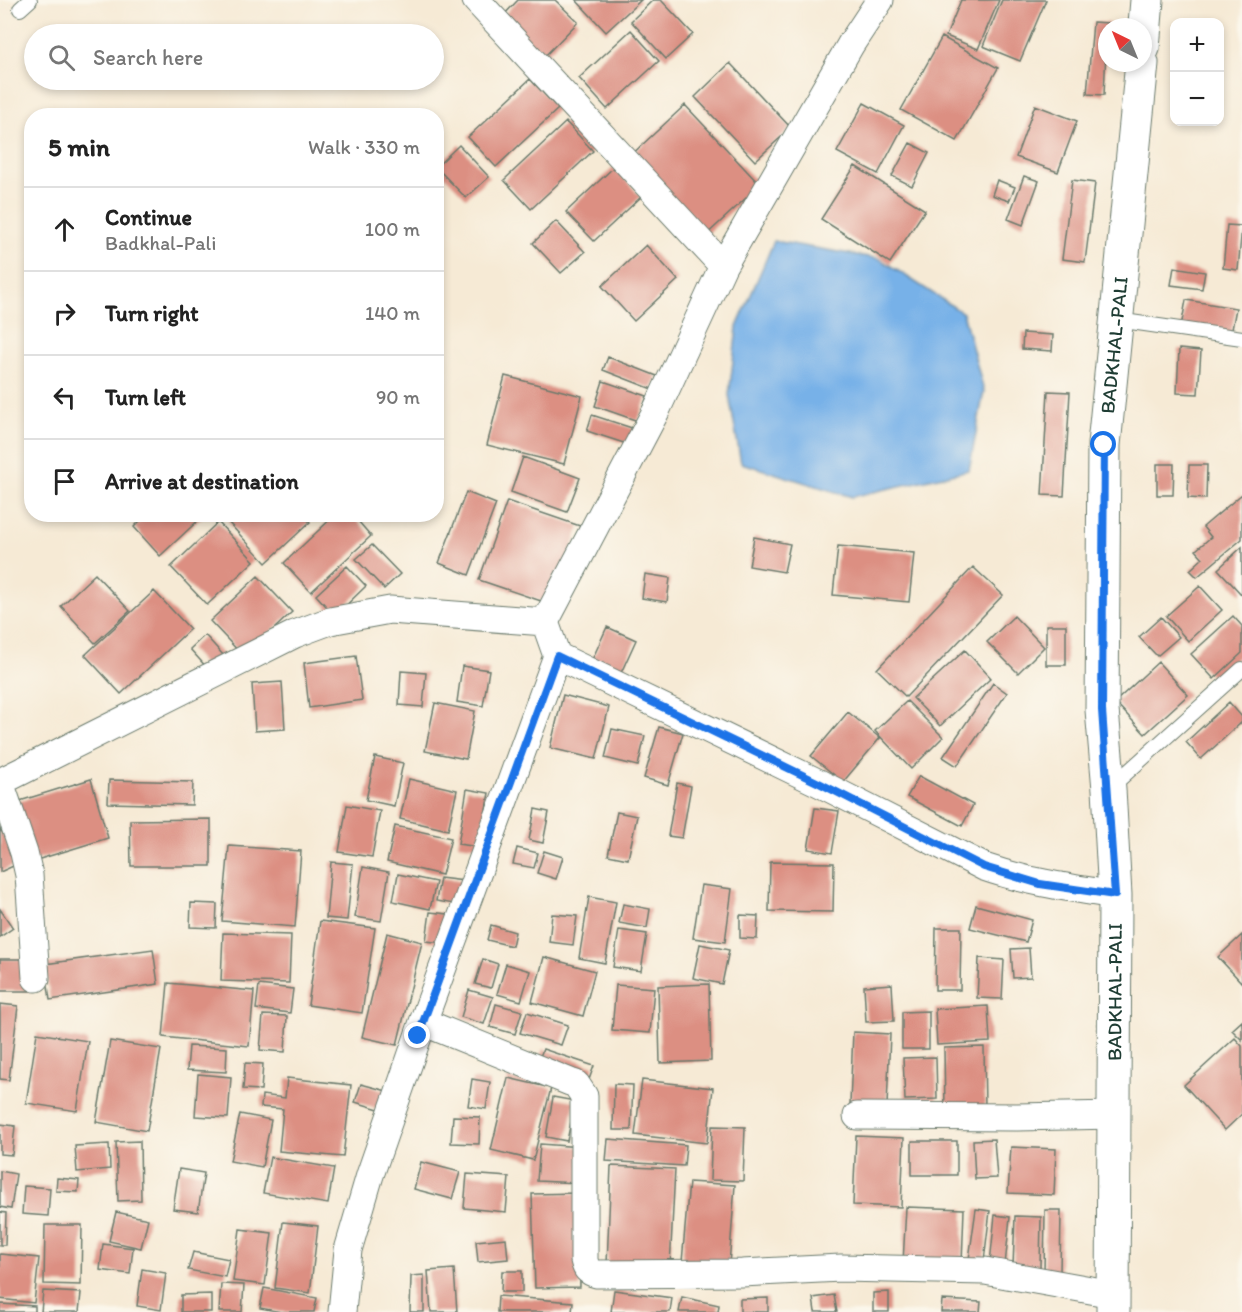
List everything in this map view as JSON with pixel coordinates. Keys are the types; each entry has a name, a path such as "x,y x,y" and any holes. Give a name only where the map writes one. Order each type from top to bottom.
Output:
{"street":[{"path":"476,0 723,266"},
{"path":"342,1312 348,1250 370,1175 423,1022 557,656 545,622 656,411 723,266 851,44 880,0"},
{"path":"1146,18 1147,0"},
{"name":"BADKHAL-PALI","path":"1113,1303 1115,895 1102,710 1104,445 1141,72"},
{"path":"36,978 29,875 0,782 295,634 330,621 390,610 545,622"},
{"path":"557,656 819,783 984,867 1040,884 1115,895"},
{"path":"423,1022 576,1084 581,1090 584,1096 584,1260 590,1272 597,1274 742,1273 841,1268 985,1271 1113,1303"},
{"path":"857,1116 1115,1115"}],"lane":[{"path":"1117,320 1242,338"},
{"path":"1109,789 1242,669"}],"water":[{"path":"774,241 880,259 963,313 984,391 969,470 852,497 741,463 729,395 737,327"}],"building":[{"path":"518,0 555,0 578,22 543,58 501,18"},
{"path":"576,0 641,0 606,32"},
{"path":"653,0 661,0 693,34 666,59 631,21"},
{"path":"961,0 999,0 978,49 946,36"},
{"path":"1002,0 1046,0 1020,61 983,46"},
{"path":"1093,22 1098,22 1098,72 1105,72 1104,95 1087,94"},
{"path":"631,30 659,61 607,109 579,78"},
{"path":"942,37 998,68 957,141 901,110"},
{"path":"730,63 791,128 755,161 695,97"},
{"path":"530,79 558,109 496,167 468,137"},
{"path":"864,103 904,125 878,174 837,152"},
{"path":"685,105 760,185 703,238 628,158"},
{"path":"1035,105 1077,121 1058,172 1016,157"},
{"path":"566,122 593,151 531,209 504,180"},
{"path":"910,143 929,153 912,186 892,176"},
{"path":"459,145 489,177 466,198 444,175 444,159"},
{"path":"855,166 925,210 890,263 821,219"},
{"path":"614,167 641,197 594,241 566,212"},
{"path":"1024,176 1039,181 1023,225 1008,219"},
{"path":"997,180 1015,187 1009,201 992,195"},
{"path":"1072,180 1095,183 1085,262 1062,259"},
{"path":"556,221 585,252 561,273 533,243"},
{"path":"1227,225 1242,226 1238,270 1223,268"},
{"path":"646,245 678,280 634,321 602,286"},
{"path":"1174,267 1205,272 1202,289 1171,285"},
{"path":"1186,300 1236,308 1231,335 1181,327"},
{"path":"1023,333 1053,335 1052,351 1022,349"},
{"path":"1179,349 1201,351 1198,394 1177,393"},
{"path":"608,357 657,376 652,389 603,370"},
{"path":"505,376 582,396 564,464 487,445"},
{"path":"603,381 647,396 638,421 595,406"},
{"path":"1048,391 1070,392 1064,496 1042,495"},
{"path":"592,415 635,429 630,445 587,431"},
{"path":"523,457 580,478 567,512 511,492"},
{"path":"1157,464 1174,464 1173,495 1157,495"},
{"path":"1189,465 1207,465 1206,499 1188,498"},
{"path":"466,492 496,504 469,575 439,563"},
{"path":"1242,494 1242,539 1197,577 1190,570 1203,558 1196,550 1211,537 1203,527"},
{"path":"507,501 580,526 553,605 479,580"},
{"path":"139,522 196,522 160,556 134,527"},
{"path":"218,522 254,561 207,605 171,567"},
{"path":"228,522 310,522 266,563"},
{"path":"328,522 359,522 371,536 311,592 284,563"},
{"path":"754,537 790,544 784,572 749,566"},
{"path":"372,545 400,574 384,589 356,559"},
{"path":"838,546 914,553 909,602 833,595"},
{"path":"1242,547 1242,595 1218,569"},
{"path":"347,566 366,586 335,616 316,595"},
{"path":"973,567 1003,595 906,697 877,669"},
{"path":"95,574 130,611 95,643 61,606"},
{"path":"645,574 670,578 667,602 642,598"},
{"path":"258,576 292,612 244,657 210,621"},
{"path":"1200,586 1222,610 1188,641 1166,616"},
{"path":"154,591 190,629 121,694 85,655"},
{"path":"1014,616 1044,647 1018,673 987,642"},
{"path":"1233,616 1242,626 1242,653 1214,679 1191,654"},
{"path":"1161,617 1179,637 1157,656 1139,637"},
{"path":"1046,625 1066,625 1066,665 1046,665"},
{"path":"607,627 636,640 620,675 591,662"},
{"path":"205,635 224,656 209,670 190,649"},
{"path":"965,650 991,678 940,726 913,698"},
{"path":"356,656 362,700 309,708 304,663"},
{"path":"1158,662 1188,695 1145,734 1115,702"},
{"path":"462,666 489,670 483,706 457,702"},
{"path":"401,671 426,673 423,707 399,705"},
{"path":"282,682 285,729 255,731 252,684"},
{"path":"993,683 1007,693 957,766 943,757"},
{"path":"563,695 609,707 596,759 550,748"},
{"path":"907,701 943,737 911,769 875,731"},
{"path":"1229,702 1242,717 1242,722 1201,759 1186,742"},
{"path":"435,703 475,711 466,759 425,751"},
{"path":"848,712 880,738 843,782 811,756"},
{"path":"659,727 683,733 668,785 644,778"},
{"path":"612,729 645,736 638,766 605,758"},
{"path":"375,757 403,763 394,806 366,800"},
{"path":"919,776 973,805 962,826 907,797"},
{"path":"91,779 108,838 30,862 13,803"},
{"path":"409,779 457,790 448,830 400,819"},
{"path":"109,780 193,782 192,805 108,803"},
{"path":"677,783 691,786 682,838 668,836"},
{"path":"467,789 489,793 479,847 458,844"},
{"path":"347,805 380,811 372,857 339,852"},
{"path":"815,808 839,811 832,853 808,849"},
{"path":"535,809 549,812 543,843 529,840"},
{"path":"617,812 637,816 628,859 608,855"},
{"path":"211,819 211,866 131,866 130,820"},
{"path":"395,826 451,838 442,875 387,862"},
{"path":"0,828 18,864 0,872"},
{"path":"229,846 301,851 295,927 222,921"},
{"path":"517,848 538,853 534,868 513,864"},
{"path":"544,851 563,857 556,879 537,873"},
{"path":"331,862 353,864 347,920 326,918"},
{"path":"770,862 834,863 833,912 769,911"},
{"path":"363,867 389,872 381,921 355,917"},
{"path":"398,874 436,882 430,909 393,901"},
{"path":"440,878 464,881 460,905 436,901"},
{"path":"701,885 732,889 725,942 693,938"},
{"path":"589,897 616,902 605,963 579,958"},
{"path":"191,903 217,904 216,928 190,927"},
{"path":"623,904 650,909 647,928 619,923"},
{"path":"976,905 1032,920 1026,942 970,928"},
{"path":"0,909 13,928 0,937"},
{"path":"430,912 448,914 444,943 426,941"},
{"path":"552,914 577,916 573,945 549,942"},
{"path":"740,915 758,916 757,939 740,938"},
{"path":"320,921 375,928 362,1013 308,1005"},
{"path":"491,925 515,932 512,946 487,940"},
{"path":"936,928 961,928 960,990 935,990"},
{"path":"619,930 647,934 641,971 613,967"},
{"path":"223,933 291,935 289,983 221,981"},
{"path":"387,933 422,942 397,1045 362,1037"},
{"path":"1242,935 1242,983 1218,957"},
{"path":"700,944 729,950 722,984 693,978"},
{"path":"1029,948 1031,977 1013,978 1011,949"},
{"path":"153,949 158,984 50,1000 45,964"},
{"path":"544,957 595,971 583,1016 532,1002"},
{"path":"979,958 1004,960 1002,999 977,998"},
{"path":"0,959 30,959 30,991 0,991"},
{"path":"483,959 498,964 491,988 475,984"},
{"path":"506,964 530,971 521,1001 497,994"},
{"path":"168,983 254,991 249,1046 163,1037"},
{"path":"709,984 711,1061 660,1063 658,986"},
{"path":"892,984 894,1021 866,1022 864,986"},
{"path":"259,985 293,989 290,1013 256,1009"},
{"path":"616,985 654,988 650,1033 612,1030"},
{"path":"469,990 493,997 484,1024 461,1017"},
{"path":"0,1004 18,1006 9,1080 0,1079"},
{"path":"496,1004 522,1011 515,1034 490,1027"},
{"path":"988,1006 990,1042 937,1045 935,1009"},
{"path":"929,1011 929,1049 902,1049 902,1012"},
{"path":"527,1012 568,1025 561,1045 520,1033"},
{"path":"263,1015 287,1016 285,1052 260,1050"},
{"path":"1242,1021 1242,1040 1232,1030"},
{"path":"853,1032 890,1034 887,1106 850,1104"},
{"path":"37,1033 88,1041 77,1111 26,1103"},
{"path":"1235,1038 1242,1046 1242,1114 1225,1130 1184,1085"},
{"path":"110,1041 161,1049 147,1131 96,1122"},
{"path":"189,1046 227,1048 226,1072 187,1070"},
{"path":"984,1047 985,1108 945,1109 944,1048"},
{"path":"543,1049 594,1066 587,1085 536,1067"},
{"path":"936,1057 937,1099 905,1100 903,1058"},
{"path":"245,1063 263,1064 261,1090 243,1089"},
{"path":"198,1074 231,1077 228,1118 195,1116"},
{"path":"287,1078 351,1085 343,1157 279,1151 283,1109 261,1107 262,1095 285,1098"},
{"path":"508,1078 551,1088 533,1160 491,1150"},
{"path":"472,1079 490,1082 486,1109 468,1106"},
{"path":"642,1080 713,1088 707,1143 635,1135"},
{"path":"361,1084 387,1091 382,1110 355,1102"},
{"path":"614,1084 633,1085 631,1130 613,1130"},
{"path":"553,1097 575,1101 567,1141 546,1137"},
{"path":"240,1114 271,1120 262,1167 230,1161"},
{"path":"453,1116 480,1117 479,1144 451,1143"},
{"path":"0,1124 15,1126 12,1155 0,1154"},
{"path":"712,1126 745,1127 743,1181 710,1180"},
{"path":"856,1136 904,1138 901,1207 853,1205"},
{"path":"608,1139 686,1145 684,1166 606,1161"},
{"path":"994,1139 997,1178 975,1179 973,1140"},
{"path":"140,1141 141,1200 118,1201 116,1142"},
{"path":"912,1141 957,1141 957,1175 912,1175"},
{"path":"109,1144 110,1169 77,1172 75,1146"},
{"path":"540,1144 581,1147 579,1183 537,1181"},
{"path":"1011,1147 1056,1149 1054,1195 1008,1193"},
{"path":"270,1157 334,1168 328,1204 263,1193"},
{"path":"421,1162 460,1172 452,1199 414,1189"},
{"path":"611,1166 675,1169 670,1267 607,1264"},
{"path":"179,1169 204,1173 198,1212 173,1209"},
{"path":"0,1171 16,1174 11,1209 0,1207"},
{"path":"467,1174 509,1177 506,1212 464,1208"},
{"path":"57,1178 79,1180 78,1192 56,1191"},
{"path":"689,1182 735,1185 729,1265 682,1262"},
{"path":"24,1186 50,1188 48,1216 22,1214"},
{"path":"578,1193 580,1287 535,1288 532,1194"},
{"path":"906,1207 964,1209 962,1264 903,1263"},
{"path":"976,1209 990,1211 984,1261 969,1259"},
{"path":"1045,1210 1061,1210 1060,1274 1044,1274"},
{"path":"0,1212 6,1213 5,1245 0,1245"},
{"path":"116,1212 148,1219 141,1248 109,1241"},
{"path":"995,1215 1010,1217 1005,1265 990,1263"},
{"path":"1015,1216 1041,1217 1040,1267 1013,1266"},
{"path":"283,1222 318,1226 310,1293 275,1288"},
{"path":"45,1225 82,1225 81,1285 44,1284"},
{"path":"240,1229 272,1233 265,1285 233,1281"},
{"path":"506,1238 508,1259 478,1262 476,1241"},
{"path":"103,1244 133,1248 130,1274 100,1270"},
{"path":"193,1252 229,1259 225,1277 188,1270"},
{"path":"0,1254 39,1258 34,1303 0,1299"},
{"path":"142,1269 166,1273 161,1310 137,1306"},
{"path":"454,1269 457,1312 431,1312 428,1271"},
{"path":"502,1271 522,1271 522,1292 501,1292"},
{"path":"424,1275 424,1312 410,1312 411,1276"},
{"path":"221,1284 244,1285 242,1312 219,1312"},
{"path":"264,1288 317,1298 314,1312 281,1312 260,1308"},
{"path":"614,1290 672,1298 670,1312 611,1312"},
{"path":"43,1291 81,1293 79,1312 41,1312"},
{"path":"889,1292 889,1312 873,1312 873,1293"},
{"path":"211,1294 211,1312 181,1312 181,1295"},
{"path":"834,1295 837,1312 815,1312 813,1298"},
{"path":"498,1296 573,1302 572,1312 497,1312"},
{"path":"682,1297 719,1305 718,1312 679,1312"},
{"path":"768,1298 768,1312 740,1312 740,1299"},
{"path":"942,1300 981,1302 980,1312 941,1312"},
{"path":"0,1304 35,1306 35,1312 0,1312"}],"route":[{"path":"418,1036 557,656 819,783 984,867 1040,884 1115,895 1102,710 1104,445"}]}
